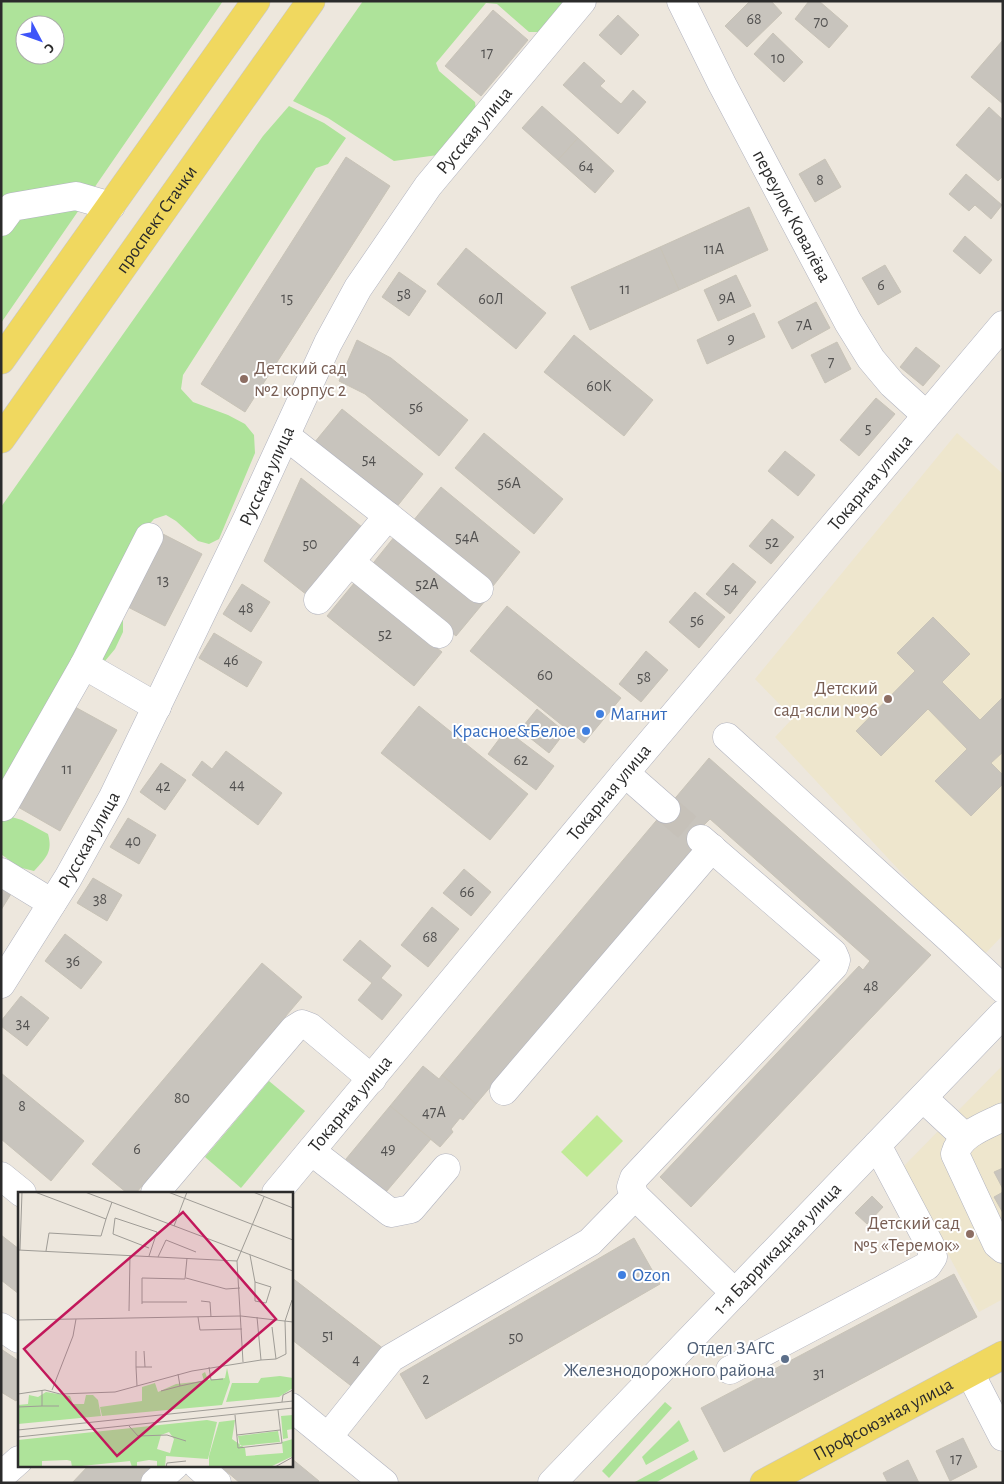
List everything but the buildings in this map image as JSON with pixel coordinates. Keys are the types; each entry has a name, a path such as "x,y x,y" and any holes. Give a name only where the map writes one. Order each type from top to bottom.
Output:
{"main road":[{"path":"1,360 256,1"},
{"name":"проспект Стачки","path":"1,439 311,1"},
{"name":"Профсоюзная улица","path":"764,1483 1003,1355"}],"street":[{"name":"Русская улица","path":"1,984 52,903 113,797 286,436 328,343 358,288 428,186 582,1"},
{"name":"переулок Ковалёва","path":"681,1 722,84 848,322 871,358 892,384 926,415"},
{"path":"1,222 12,207 76,196 111,206"},
{"name":"Токарная улица","path":"277,1192 625,773 1003,325"},
{"path":"286,436 479,589"},
{"path":"318,600 388,516"},
{"path":"3,807 84,665 149,537"},
{"path":"350,562 439,634"},
{"path":"84,665 157,707"},
{"path":"727,737 1003,989"},
{"path":"625,773 666,809"},
{"path":"504,1091 706,843 833,953 836,960 834,966 634,1178 631,1187 636,1196 735,1293"},
{"path":"1,872 52,903"},
{"name":"1-я Баррикадная улица","path":"552,1483 1003,1014"},
{"path":"156,1192 294,1029 302,1024 310,1027 372,1079"},
{"path":"923,1098 965,1137"},
{"path":"1003,1117 965,1137 957,1145 955,1154 998,1244 1003,1249"},
{"path":"730,1370 927,1266 933,1257 930,1246 877,1145"},
{"path":"311,1151 391,1213 411,1210 446,1168"},
{"path":"1,1176 21,1192"},
{"path":"328,1437 391,1358 590,1242 636,1196"},
{"path":"1,1326 18,1338"},
{"path":"970,1373 1003,1437"},
{"path":"292,1408 384,1483"},
{"path":"1,1476 18,1461"},
{"path":"156,1483 174,1466"},
{"path":"198,1466 217,1483"}],"shaded area":[{"name":"Детский сад-ясли №96","path":"957,433 1003,474 1003,935 981,958 775,737 793,718 755,679"},
{"name":"Детский сад №5 «Теремок»","path":"1003,1065 1003,1299 979,1312 902,1168"}],"green space":[{"path":"1,1 223,1 1,323"},
{"path":"363,1 570,1 544,32 529,32 497,4 486,3 436,63 439,71 475,102 477,118 438,155 394,161 328,118 293,101"},
{"path":"289,106 324,123 346,138 328,164 316,168 183,375 181,389 193,402 228,415 245,424 254,435 255,453 219,539 209,544 198,541 176,521 166,515 154,519 143,531 123,617 123,632 115,649 1,786 1,507 263,136"},
{"path":"1,814 22,820 48,834 49,850 34,871 18,867 1,854"},
{"path":"269,1081 305,1111 241,1188 205,1157"},
{"path":"597,1115 623,1141 587,1177 561,1152"},
{"path":"665,1402 672,1408 609,1478 602,1471"},
{"path":"679,1420 689,1441 646,1465 642,1457"},
{"path":"694,1450 698,1459 655,1483 633,1483"}],"tunnel":[{"path":"666,809 701,839"}],"place":[{"name":"Детский сад №2 корпус 2","path":"244,379"},
{"name":"Детский сад-ясли №96","path":"888,699"},
{"name":"Магнит","path":"600,714"},
{"name":"Красное&Белое","path":"586,731"},
{"name":"Детский сад №5 «Теремок»","path":"970,1234"},
{"name":"Ozon","path":"622,1275"},
{"name":"Отдел ЗАГС Железнодорожного района","path":"785,1359"}]}
